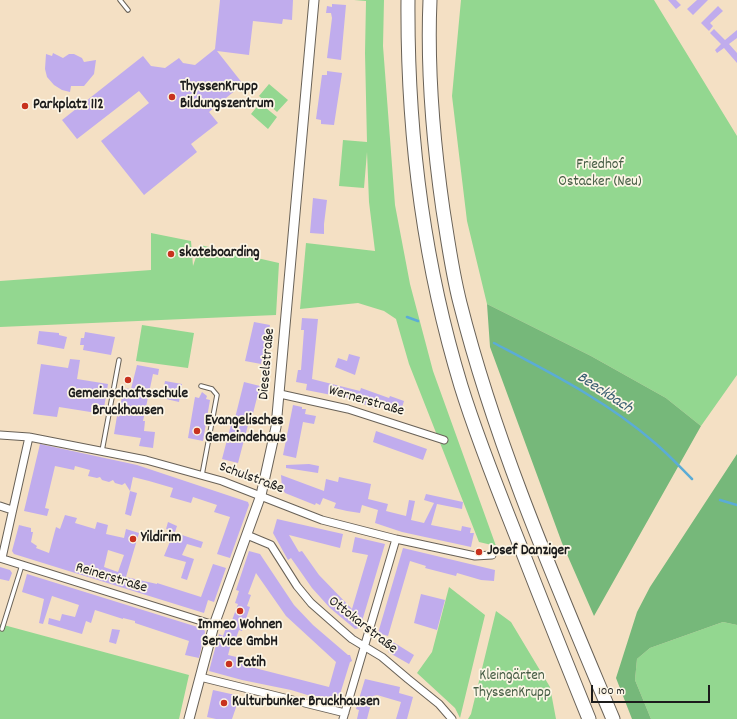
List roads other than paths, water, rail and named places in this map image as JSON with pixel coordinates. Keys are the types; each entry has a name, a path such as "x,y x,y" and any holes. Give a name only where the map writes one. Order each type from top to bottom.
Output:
{"highway":[{"path":"408,0 408,56 411,122 428,248 440,308 461,386 496,485 589,719"},
{"path":"430,0 432,119 449,252 459,301 481,380 515,479 613,719"}],"street":[{"name":"Dieselstraße","path":"189,719 214,625 261,495 271,456 280,394 314,0"},
{"name":"Wernerstraße","path":"280,394 348,409 444,440"},
{"name":"Schulstraße","path":"0,435 29,437 146,460 202,475 261,495 322,520 396,539 475,556 492,555"},
{"path":"1,558 29,437"},
{"path":"0,506 12,510"},
{"name":"Ottokarstraße","path":"247,535 271,545 297,586 311,603 336,625 364,646 382,657 433,699 452,719"},
{"path":"200,677 344,716 396,539"},
{"name":"Reinerstraße","path":"1,558 214,625"}],"lane":[{"path":"120,0 128,10"},
{"path":"102,451 119,360"},
{"path":"201,386 212,389 217,395 202,475"},
{"path":"2,629 22,565"}],"waterway":[{"name":"Beeckbach","path":"407,317 418,321"},
{"name":"Beeckbach","path":"494,343 577,388 617,414 660,447 692,479"},
{"name":"Beeckbach","path":"720,500 737,505"}],"place":[{"name":"ThyssenKrupp Bildungszentrum","path":"172,97"},
{"name":"Parkplatz 112","path":"25,106"},
{"name":"skateboarding","path":"171,254"},
{"name":"Gemeinschaftsschule Bruckhausen","path":"128,380"},
{"name":"Evangelisches Gemeindehaus","path":"197,431"},
{"name":"Yildirim","path":"133,539"},
{"name":"Josef Danziger","path":"479,552"},
{"name":"Immeo Wohnen Service GmbH","path":"240,611"},
{"name":"Fatih","path":"229,664"},
{"name":"Kulturbunker Bruckhausen","path":"224,703"}],"park label":[{"name":"Friedhof Ostacker (Neu)","path":"600,174"},
{"name":"Kleingärten ThyssenKrupp","path":"512,686"}]}
